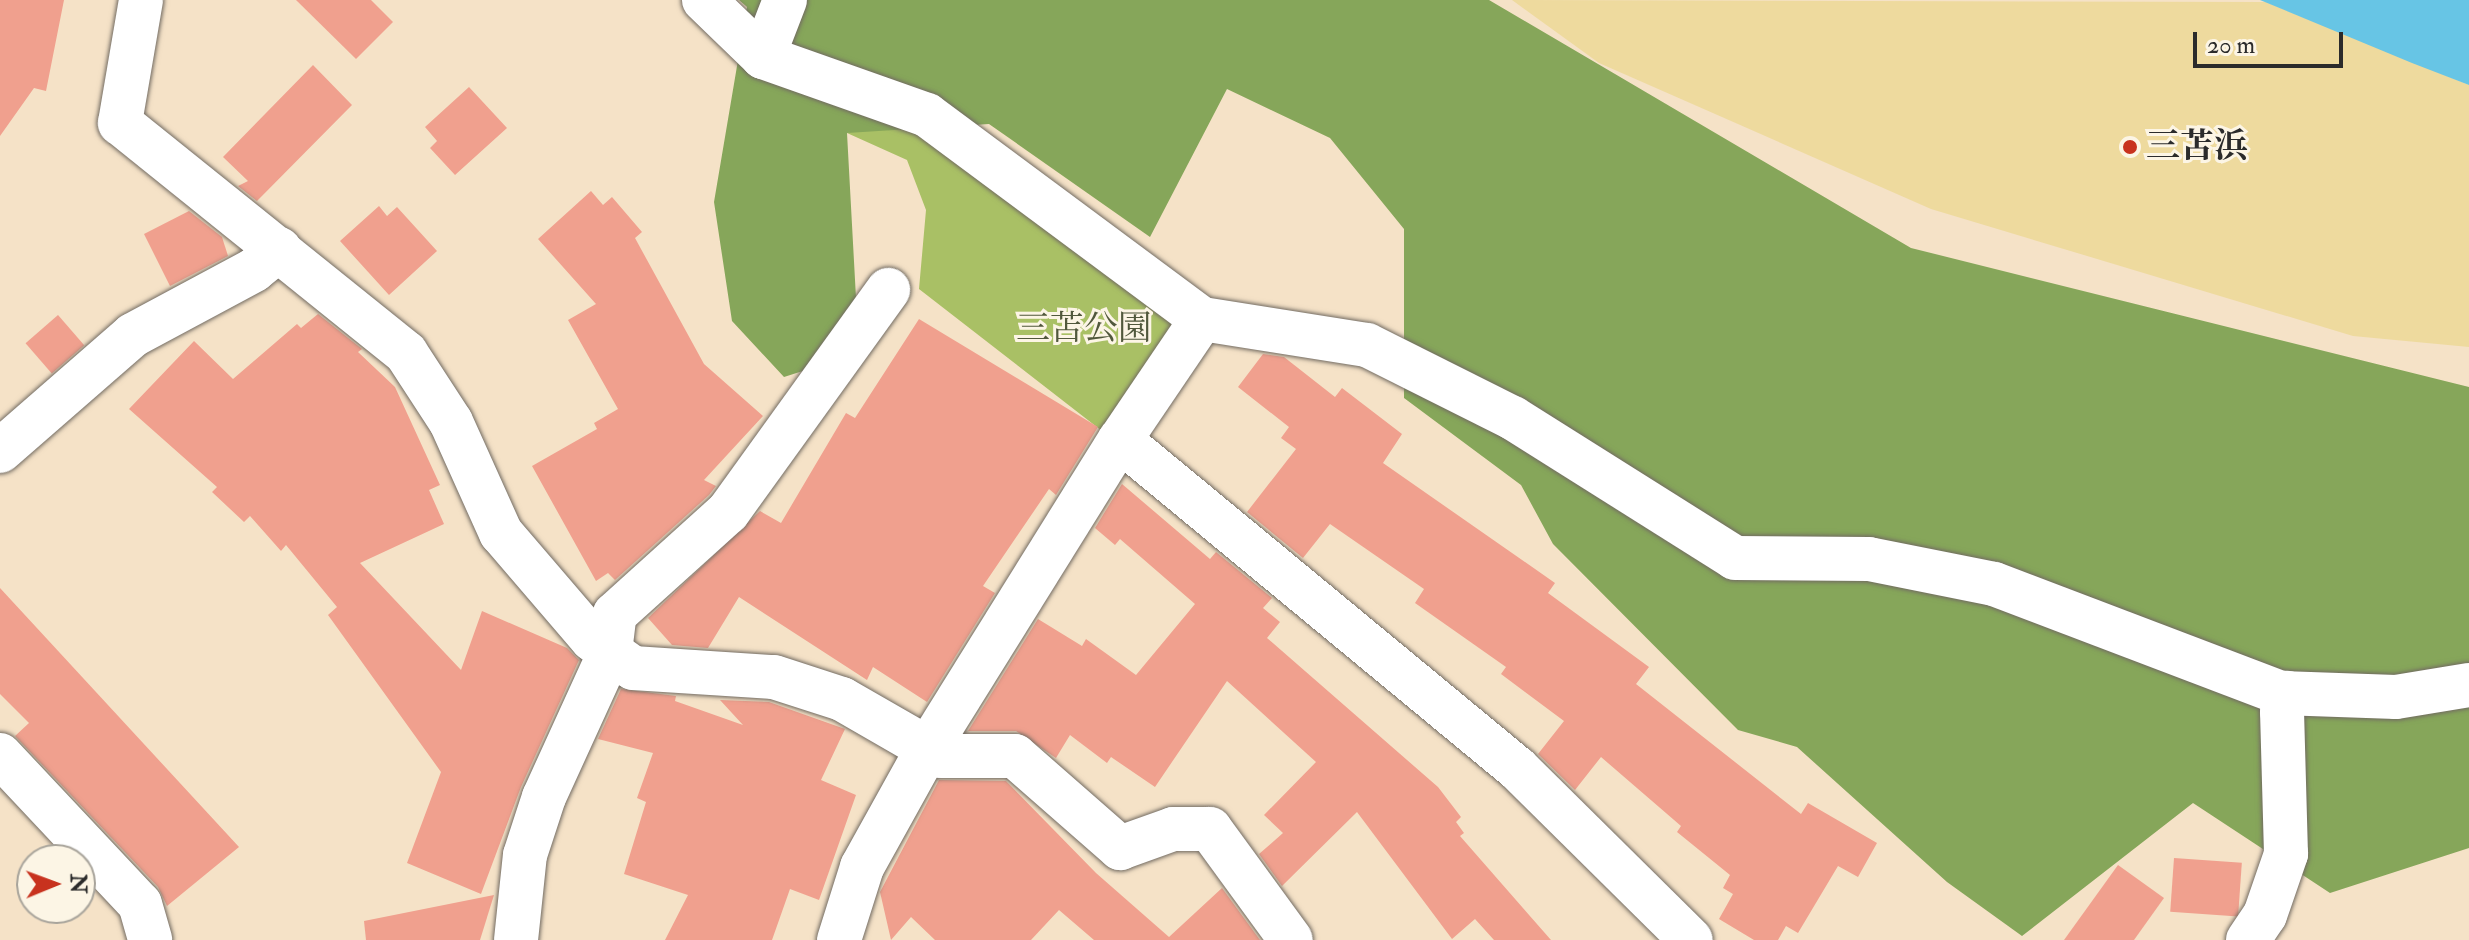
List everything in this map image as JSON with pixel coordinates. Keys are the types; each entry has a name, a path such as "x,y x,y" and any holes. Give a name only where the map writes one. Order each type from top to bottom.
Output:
{"street":[{"path":"141,0 120,123 406,353 451,422 501,533 592,639 633,668 774,677 842,699 941,756 1015,756 1120,848 1173,829 1210,829 1291,940"},
{"path":"704,0 763,57 927,115 1202,319 1367,345 1513,418 1735,558 1869,559 1994,584 2287,693 2396,697 2469,685"},
{"path":"763,57 785,0"},
{"path":"0,451 133,335 254,270 280,249"},
{"path":"516,940 525,855 534,826 610,652 615,614 728,512 888,290"},
{"path":"853,935 862,867 928,748 1120,440 1202,319"},
{"path":"1120,440 1518,769 1691,940"},
{"path":"2248,940 2265,915 2286,854 2282,712 2287,693"},
{"path":"0,755 140,904 150,940"}],"green space":[{"path":"739,0 1489,0 1911,248 2469,387 2469,848 2330,893 2193,803 2022,936 1947,882 1797,747 1738,730 1553,544 1521,485 1404,398 1404,229 1330,138 1227,89 1150,237 989,124 847,133 859,353 784,377 732,321 714,202 747,7"},
{"name":"三苫公園","path":"901,113 1190,319 1111,438 919,289 926,210 907,160 847,133"}],"sand":[{"name":"三苫浜","path":"1512,0 2266,2 2469,85 2469,347 2353,336 1931,209 1599,63"}],"water":[{"path":"2260,0 2469,0 2469,85 2412,63"}],"building":[{"path":"0,0 64,0 46,91 34,88 0,136"},
{"path":"296,0 371,0 393,22 356,59"},
{"path":"313,65 352,105 257,201 238,186 248,181 223,157"},
{"path":"469,87 507,128 455,175 430,148 437,141 425,127"},
{"path":"591,191 603,205 612,197 642,232 635,238 704,364 763,416 704,480 716,486 709,495 615,580 608,573 596,581 532,466 597,429 594,423 618,409 568,320 596,304 538,239"},
{"path":"379,206 387,216 397,207 437,251 389,295 340,241"},
{"path":"189,211 222,237 228,256 170,286 144,234"},
{"path":"318,314 362,349 358,352 395,387 440,485 429,490 444,524 360,563 461,670 482,611 567,648 579,660 521,787 481,894 407,863 441,772 328,615 337,607 286,545 281,551 250,516 244,522 212,492 217,487 129,409 194,341 233,379 297,324 301,328"},
{"path":"58,315 84,345 52,373 26,343"},
{"path":"919,319 1098,427 1056,495 1049,489 983,586 995,593 927,702 873,667 867,680 739,597 708,648 672,645 648,618 760,511 781,523 846,413 855,418"},
{"path":"1263,354 1284,357 1335,397 1342,388 1402,434 1383,463 1555,583 1548,593 1649,667 1636,684 1801,814 1808,803 1877,843 1858,877 1838,866 1798,933 1786,926 1778,940 1754,940 1719,919 1733,894 1723,888 1730,875 1677,832 1681,826 1601,757 1575,790 1538,754 1564,721 1501,674 1506,667 1415,603 1424,589 1330,524 1303,558 1247,512 1296,449 1281,438 1289,427 1238,387"},
{"path":"1122,484 1210,559 1216,552 1272,598 1263,608 1280,622 1267,638 1438,787 1461,817 1456,822 1464,833 1460,836 1551,940 1494,940 1475,919 1452,939 1357,812 1282,886 1259,854 1283,833 1264,815 1316,762 1227,681 1155,787 1111,757 1107,763 1070,735 1056,758 1016,731 968,731 1038,619 1082,646 1086,639 1136,675 1195,604 1120,539 1115,545 1095,528"},
{"path":"0,588 239,847 167,906 158,887 15,736 29,723 0,694"},
{"path":"621,689 676,696 675,701 743,725 720,700 769,702 845,729 821,780 856,795 819,900 790,889 772,940 665,940 688,895 624,874 646,802 637,798 653,753 598,739"},
{"path":"939,780 1006,781 1096,873 1169,937 1222,888 1260,940 1094,940 1059,910 1031,940 935,940 911,917 891,940 880,892"},
{"path":"2174,858 2242,863 2238,917 2170,912"},
{"path":"2118,865 2164,898 2134,940 2064,940"},
{"path":"494,895 480,940 366,940 364,921"}],"place":[{"name":"三苫浜","path":"2130,147"}]}
